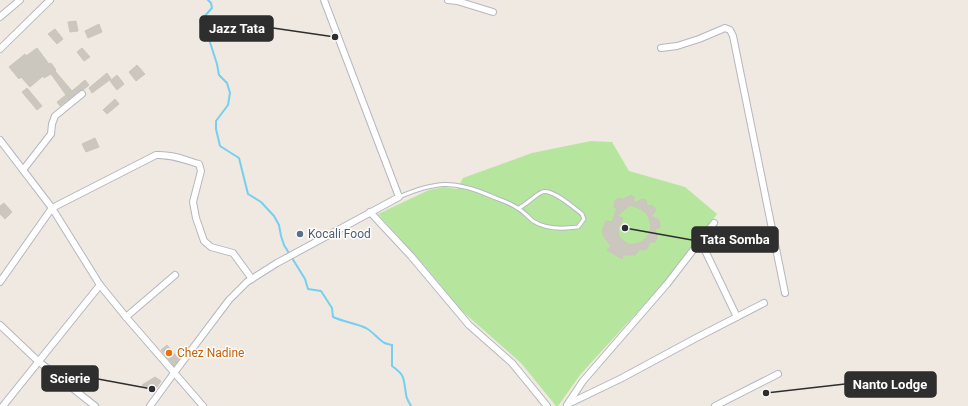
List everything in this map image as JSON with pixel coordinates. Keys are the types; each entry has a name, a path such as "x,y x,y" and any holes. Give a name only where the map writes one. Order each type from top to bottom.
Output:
{"street":[{"path":"0,17 20,0"},
{"path":"0,49 50,0"},
{"path":"150,406 229,300 242,287 277,263 399,197 324,0"},
{"path":"448,0 457,1 492,12"},
{"path":"661,48 677,46 698,40 725,28 730,30 734,36 785,293"},
{"path":"23,170 51,134 55,116 82,94"},
{"path":"0,140 52,208 100,285 203,406"},
{"path":"0,282 52,208 156,156 176,156 199,164 202,171 193,202 196,218 204,242 211,247 233,254 252,279"},
{"path":"370,212 411,256 469,325 512,363 547,406"},
{"path":"566,405 582,381 666,284 714,223"},
{"path":"700,240 737,316"},
{"path":"126,317 175,274"},
{"path":"2,406 100,285"},
{"path":"566,405 622,378 764,303"},
{"path":"0,325 38,361 95,406"},
{"path":"714,406 778,374"}],"lane":[{"path":"399,197 415,190 451,184 475,189 519,208 529,218 542,225 559,228 578,227 584,219 582,214 548,191 544,191 519,208"}],"green space":[{"path":"591,141 612,142 629,171 685,187 717,214 660,287 580,375 558,406 556,406 521,363 462,311 424,265 378,214 429,190 444,187 457,189 463,178 532,153"}],"building":[{"path":"76,21 78,31 70,32 68,22"},
{"path":"99,24 102,32 88,38 85,31"},
{"path":"55,29 63,39 57,44 48,34"},
{"path":"37,48 49,64 51,63 56,70 55,71 72,91 85,80 89,85 60,106 57,102 66,95 51,74 44,78 43,76 30,87 21,77 19,79 9,67 25,54 26,56"},
{"path":"82,48 90,57 84,61 77,52"},
{"path":"137,65 145,74 136,81 129,72"},
{"path":"107,73 111,79 92,93 89,88"},
{"path":"117,75 124,84 117,90 110,81"},
{"path":"27,88 42,106 37,110 22,92"},
{"path":"115,99 119,104 107,114 103,110"},
{"path":"95,138 99,147 86,152 82,144"},
{"path":"631,195 634,197 634,203 643,199 646,200 647,206 652,205 655,208 655,212 651,216 659,220 660,227 654,230 656,231 657,238 655,242 650,242 647,249 640,249 635,255 623,255 622,259 607,250 611,246 604,237 602,231 606,221 612,222 617,208 614,208 615,200 621,198 622,200","holes":["630,205 641,209 647,214 651,228 649,234 643,241 630,245 619,236 618,229 623,218 617,216"]},
{"path":"4,203 12,212 5,219 0,214 0,206"},
{"path":"167,345 179,359 174,366 161,350"},
{"path":"155,377 161,381 153,393 142,385"}],"waterway":[{"path":"208,0 211,3 212,8 200,22 207,33 219,75 227,83 230,93 228,105 216,121 216,129 220,146 239,158 248,194 261,202 274,216 279,225 284,245 305,279 308,289 321,291 332,308 333,317 366,328 384,343 392,345 392,366 402,375 406,397 411,406"}],"place":[{"name":"Jazz Tata","path":"335,37"},
{"name":"Tata Somba","path":"625,228"},
{"name":"Kocali Food","path":"300,234"},
{"name":"Chez Nadine","path":"169,353"},
{"name":"Scierie","path":"152,389"},
{"name":"Nanto Lodge","path":"766,393"}]}
